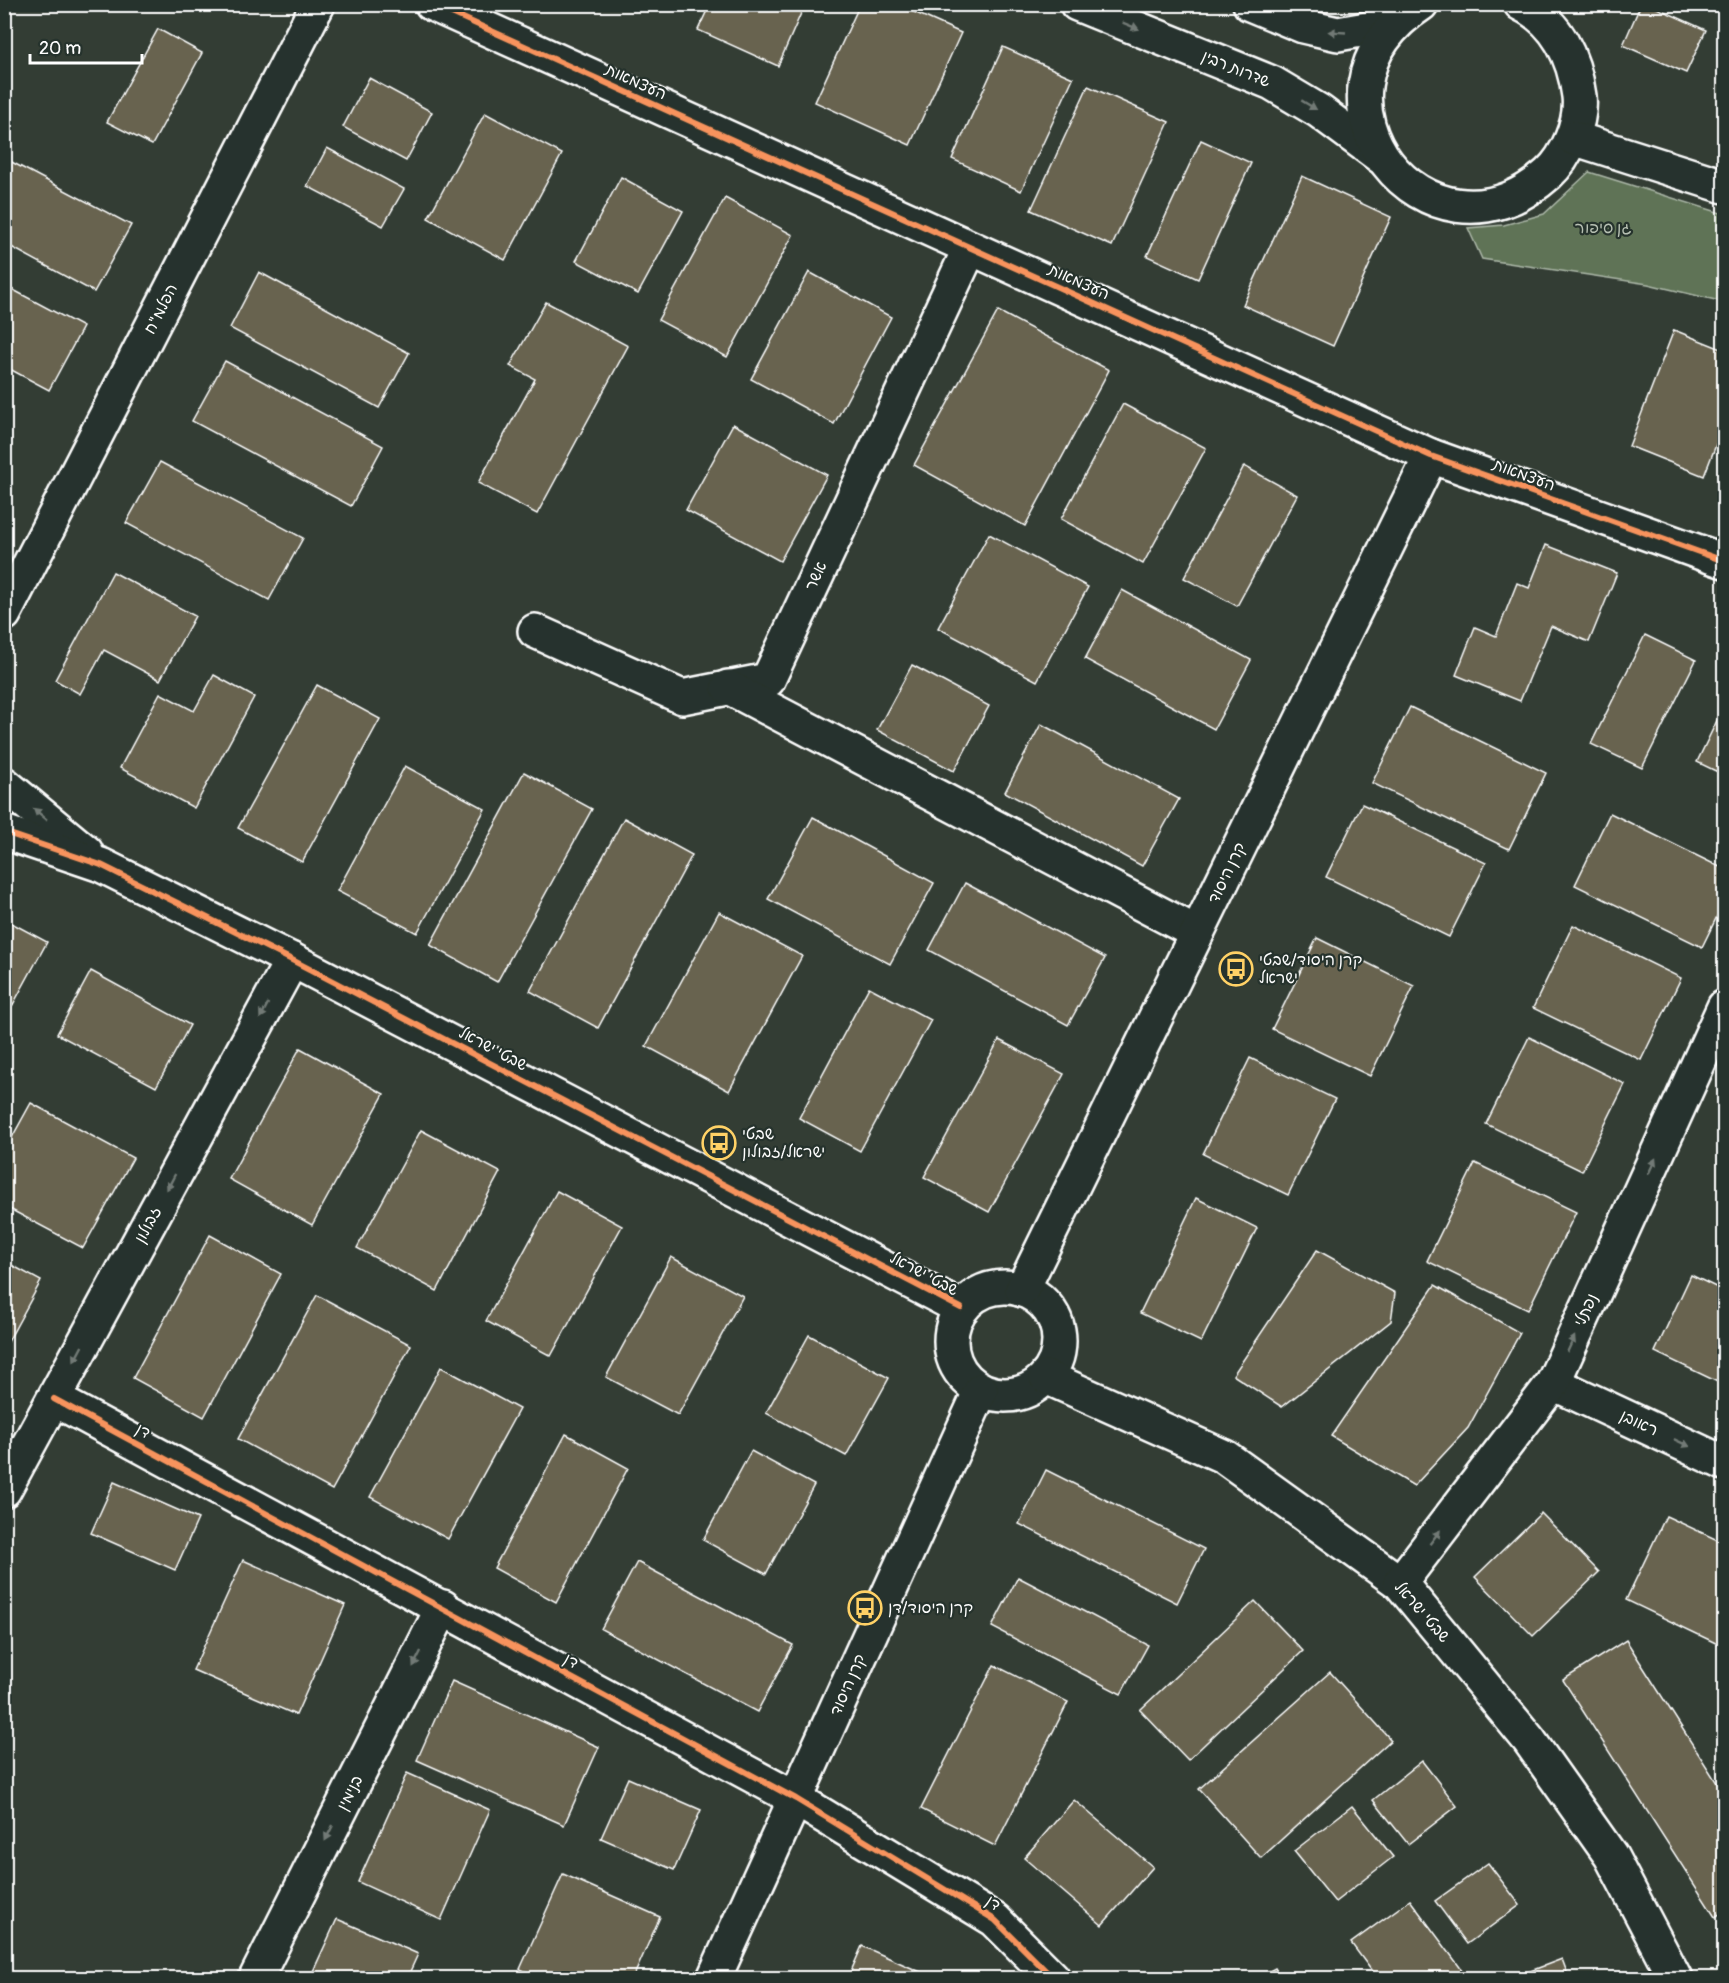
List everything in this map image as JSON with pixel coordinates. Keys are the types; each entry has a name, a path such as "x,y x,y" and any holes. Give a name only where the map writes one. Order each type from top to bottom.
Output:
{"street":[{"name":"הפלמ\"ח","path":"4,614 318,4"},
{"name":"העצמאות","path":"432,4 1431,456 1725,561"},
{"name":"שדרות רבין","path":"1077,4 1272,83 1319,111 1381,157"},
{"path":"1250,4 1303,26 1338,34 1395,24"},
{"path":"1421,4 1395,24 1377,50 1367,76 1364,104 1369,132 1381,157 1404,182 1433,199 1466,206 1500,203 1531,189 1556,167 1573,138 1580,102 1575,67 1558,35 1530,6"},
{"path":"1573,138 1725,186"},
{"name":"אשר","path":"535,631 682,697 768,680 970,248"},
{"name":"קרן היסוד","path":"1022,1290 1431,456"},
{"path":"728,687 1197,933"},
{"name":"שבטי ישראל","path":"4,784 101,865"},
{"name":"שבטי ישראל","path":"4,832 101,865 292,960 961,1308"},
{"name":"זבולון","path":"4,1490 292,960"},
{"name":"נפתלי","path":"1400,1583 1553,1383 1725,1007"},
{"path":"1005,1287 1022,1290 1038,1298 1050,1311 1058,1327 1059,1344 1055,1362 1046,1377 1032,1388 1016,1395 998,1395 981,1390 957,1369 952,1354 952,1330 961,1308 973,1297 988,1289 1005,1287"},
{"name":"שבטי ישראל","path":"1046,1377 1225,1457 1400,1583 1529,1740 1611,1856 1675,1978"},
{"name":"ראובן","path":"1553,1383 1725,1463"},
{"name":"קרן היסוד","path":"714,1978 981,1390"},
{"name":"דן","path":"54,1399 796,1799 995,1920 1053,1978"},
{"name":"בנימין","path":"256,1978 443,1607"}],"green space":[{"name":"גן סיפור","path":"1589,172 1724,214 1724,302 1648,284 1482,259 1468,228 1504,225 1544,214"}],"building":[{"path":"710,4 805,4 778,66 698,30"},
{"path":"860,4 896,4 961,33 910,145 815,102"},
{"path":"1641,4 1648,4 1706,30 1686,73 1623,45"},
{"path":"158,29 202,53 152,145 107,122"},
{"path":"1003,47 1073,78 1021,191 952,159"},
{"path":"369,78 432,112 406,161 343,127"},
{"path":"1088,86 1169,122 1112,246 1031,210"},
{"path":"485,113 562,154 505,260 428,218"},
{"path":"1201,140 1251,163 1198,279 1147,256"},
{"path":"327,148 404,189 383,226 307,186"},
{"path":"4,158 131,225 94,292 4,243"},
{"path":"1302,176 1391,217 1333,346 1243,305"},
{"path":"621,177 683,211 638,294 576,261"},
{"path":"725,198 793,235 727,357 658,320"},
{"path":"259,272 409,353 379,408 230,328"},
{"path":"809,272 891,317 834,424 751,379"},
{"path":"4,285 83,327 49,390 4,366"},
{"path":"546,302 628,346 537,514 478,483 535,379 510,366"},
{"path":"998,311 1109,370 1025,526 914,465"},
{"path":"1674,330 1724,350 1724,424 1704,476 1629,446"},
{"path":"225,361 383,446 351,506 192,421"},
{"path":"1123,404 1206,448 1143,564 1061,519"},
{"path":"733,424 827,475 780,561 686,510"},
{"path":"160,462 303,538 269,600 126,523"},
{"path":"1244,466 1297,495 1237,606 1184,578"},
{"path":"989,534 1088,587 1037,681 938,628"},
{"path":"1546,545 1617,573 1589,642 1551,626 1520,701 1456,675 1475,627 1496,636 1517,583 1529,588"},
{"path":"113,572 195,616 160,680 104,650 80,694 55,680"},
{"path":"1122,590 1251,660 1214,729 1085,659"},
{"path":"1645,635 1696,660 1642,768 1591,744"},
{"path":"912,665 989,706 954,771 877,730"},
{"path":"214,675 254,697 194,808 120,768 160,693 194,711"},
{"path":"317,685 380,719 302,862 238,828"},
{"path":"1724,706 1724,775 1697,762"},
{"path":"1410,707 1546,773 1509,849 1372,783"},
{"path":"1041,724 1179,799 1142,866 1005,792"},
{"path":"405,766 485,809 417,933 337,891"},
{"path":"524,772 592,809 497,982 430,945"},
{"path":"1362,804 1486,863 1449,937 1326,877"},
{"path":"1610,813 1724,869 1724,902 1702,947 1575,885"},
{"path":"813,817 934,883 890,964 768,899"},
{"path":"624,818 692,855 598,1028 530,991"},
{"path":"965,883 1105,958 1068,1025 929,950"},
{"path":"719,912 802,956 729,1091 646,1046"},
{"path":"4,919 47,942 10,1010 4,1007"},
{"path":"1573,925 1681,978 1641,1060 1533,1008"},
{"path":"1317,938 1414,986 1370,1076 1272,1029"},
{"path":"91,971 190,1025 156,1087 57,1034"},
{"path":"869,987 931,1020 860,1151 799,1118"},
{"path":"1529,1037 1625,1084 1582,1171 1486,1124"},
{"path":"999,1040 1064,1074 989,1212 924,1177"},
{"path":"300,1048 384,1094 312,1225 229,1179"},
{"path":"1250,1058 1335,1099 1288,1195 1203,1154"},
{"path":"31,1103 133,1158 83,1248 4,1206 4,1152"},
{"path":"421,1130 500,1172 437,1291 357,1248"},
{"path":"1475,1163 1576,1212 1528,1310 1427,1261"},
{"path":"557,1191 622,1226 551,1356 486,1321"},
{"path":"1196,1198 1257,1228 1201,1342 1140,1313"},
{"path":"210,1235 281,1274 204,1417 133,1378"},
{"path":"1317,1250 1395,1293 1391,1321 1282,1407 1233,1375"},
{"path":"671,1257 743,1296 678,1415 606,1377"},
{"path":"4,1261 41,1281 4,1349"},
{"path":"1691,1275 1724,1291 1724,1385 1655,1352"},
{"path":"1435,1285 1520,1333 1468,1428 1414,1486 1331,1436"},
{"path":"317,1295 411,1345 332,1490 238,1439"},
{"path":"809,1335 889,1378 846,1456 766,1413"},
{"path":"441,1367 519,1409 448,1539 370,1497"},
{"path":"566,1434 628,1468 556,1602 494,1568"},
{"path":"751,1451 814,1485 766,1574 703,1540"},
{"path":"1046,1470 1204,1549 1177,1603 1019,1524"},
{"path":"114,1482 198,1519 175,1570 91,1533"},
{"path":"1541,1513 1599,1572 1533,1636 1475,1577"},
{"path":"1666,1516 1724,1543 1724,1647 1626,1600"},
{"path":"243,1560 345,1605 296,1715 193,1670"},
{"path":"637,1562 793,1645 757,1712 601,1629"},
{"path":"1018,1577 1148,1645 1121,1694 992,1627"},
{"path":"1255,1601 1303,1651 1188,1760 1140,1710"},
{"path":"1626,1640 1724,1794 1724,1911 1715,1917 1563,1680"},
{"path":"994,1665 1068,1702 995,1846 921,1809"},
{"path":"1330,1672 1391,1740 1261,1858 1199,1789"},
{"path":"452,1681 599,1747 564,1825 417,1760"},
{"path":"1422,1761 1457,1806 1408,1844 1373,1800"},
{"path":"407,1773 490,1810 441,1920 358,1882"},
{"path":"628,1778 701,1810 674,1870 601,1838"},
{"path":"1074,1800 1153,1867 1102,1925 1024,1858"},
{"path":"1352,1806 1393,1857 1335,1902 1294,1851"},
{"path":"1488,1863 1520,1905 1467,1944 1435,1901"},
{"path":"563,1874 660,1917 633,1978 541,1978 520,1969"},
{"path":"1410,1900 1468,1978 1377,1978 1351,1943"},
{"path":"337,1919 418,1954 407,1978 310,1978"},
{"path":"862,1946 934,1978 848,1978"},
{"path":"1562,1959 1569,1978 1512,1978"},
{"path":"1275,1968 1281,1978 1256,1978"}],"cycle path":[{"path":"432,4 1431,456 1724,561"},
{"path":"4,832 101,865 292,960 961,1308"},
{"path":"54,1399 796,1799 995,1920 1053,1978"}],"place":[{"name":"קרן היסוד/שבטי ישראל","path":"1236,969"},
{"name":"שבטי ישראל/זבולון","path":"719,1143"},
{"name":"קרן היסוד/דן","path":"865,1608"}]}
